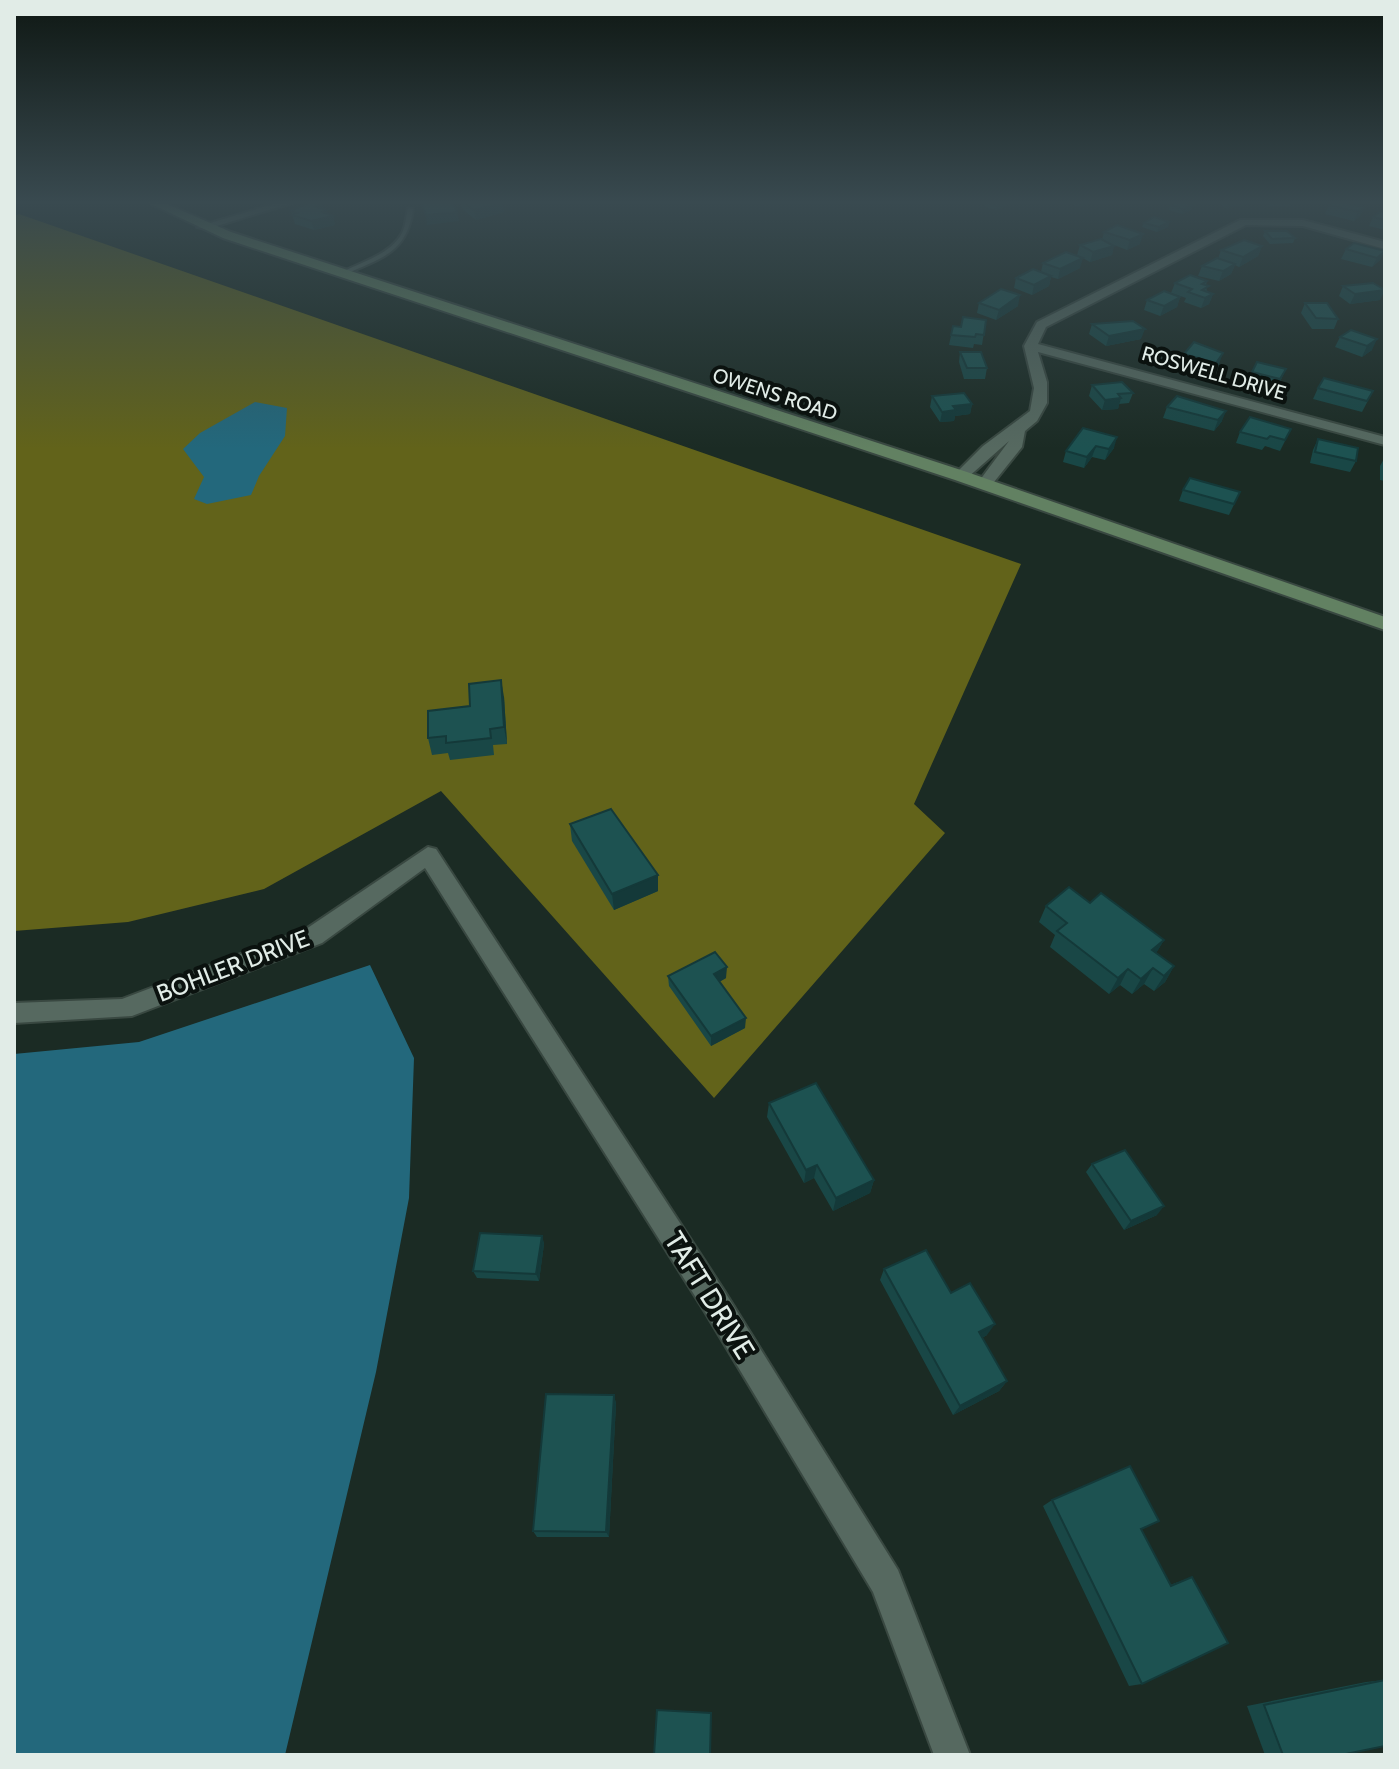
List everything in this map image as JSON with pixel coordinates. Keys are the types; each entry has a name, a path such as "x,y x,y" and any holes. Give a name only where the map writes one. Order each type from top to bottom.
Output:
{"street":[{"name":"OWENS ROAD","path":"379,285 985,484 1385,624"},
{"path":"961,476 998,441 1019,432 1036,413 1042,399 1031,346 1041,325 1121,285"},
{"name":"ROSWELL DRIVE","path":"1031,346 1385,441"},
{"path":"985,484 1015,447 1019,432"},
{"name":"BOHLER DRIVE","path":"14,1013 123,1009 314,936 428,855"},
{"name":"TAFT DRIVE","path":"428,855 715,1302 886,1582 952,1755"}],"shaded area":[{"path":"14,285 221,285 1021,564 914,804 945,833 714,1098 441,791 264,889 128,922 14,931"}],"water":[{"path":"255,402 287,408 285,436 259,476 251,495 207,504 194,499 204,477 183,449 200,433"},
{"path":"370,965 414,1058 409,1198 376,1372 285,1755 14,1755 14,1054 139,1042"}],"building":[{"path":"1179,285 1204,285 1209,286 1202,290 1213,294 1205,298 1188,292 1192,289"},
{"path":"1376,285 1385,290 1355,294 1343,286"},
{"path":"1001,289 1020,295 999,310 979,303"},
{"path":"1164,291 1180,297 1164,306 1147,300"},
{"path":"1305,303 1327,303 1338,319 1316,318"},
{"path":"963,317 986,320 984,335 951,335 953,326 961,327"},
{"path":"1133,321 1145,329 1109,336 1092,324"},
{"path":"1351,330 1377,339 1367,346 1340,337"},
{"path":"1194,342 1223,353 1216,363 1184,354"},
{"path":"960,352 981,352 987,368 967,368"},
{"path":"1257,362 1286,369 1280,379 1252,372"},
{"path":"1324,378 1373,391 1367,401 1318,388"},
{"path":"1122,382 1133,393 1118,394 1121,398 1105,400 1092,385"},
{"path":"964,393 972,404 953,406 956,410 942,412 932,396"},
{"path":"1177,396 1226,411 1218,420 1167,407"},
{"path":"1250,417 1291,429 1285,440 1240,432"},
{"path":"1083,428 1117,437 1109,449 1096,446 1087,457 1066,451"},
{"path":"1318,439 1358,448 1356,461 1315,452"},
{"path":"1190,478 1240,492 1234,504 1183,490"},
{"path":"501,680 504,727 490,729 491,738 446,743 446,736 428,738 428,711 470,706 469,684"},
{"path":"611,809 658,875 612,894 570,824"},
{"path":"1069,887 1090,903 1101,893 1164,940 1152,950 1174,966 1164,976 1153,968 1141,979 1128,969 1118,978 1057,931 1067,923 1046,906"},
{"path":"715,952 727,967 714,974 746,1018 711,1036 668,976"},
{"path":"816,1083 874,1180 836,1198 817,1165 806,1170 769,1103"},
{"path":"1125,1150 1164,1206 1131,1221 1092,1164"},
{"path":"480,1233 542,1236 536,1274 473,1271"},
{"path":"926,1250 951,1293 970,1283 995,1324 979,1332 1007,1381 960,1406 884,1269"},
{"path":"546,1394 614,1395 606,1532 533,1531"},
{"path":"1130,1466 1159,1521 1141,1529 1171,1586 1192,1577 1228,1643 1142,1684 1052,1500"},
{"path":"1385,1680 1385,1746 1341,1755 1283,1755 1264,1705"},
{"path":"657,1710 711,1713 710,1755 654,1755"}]}
